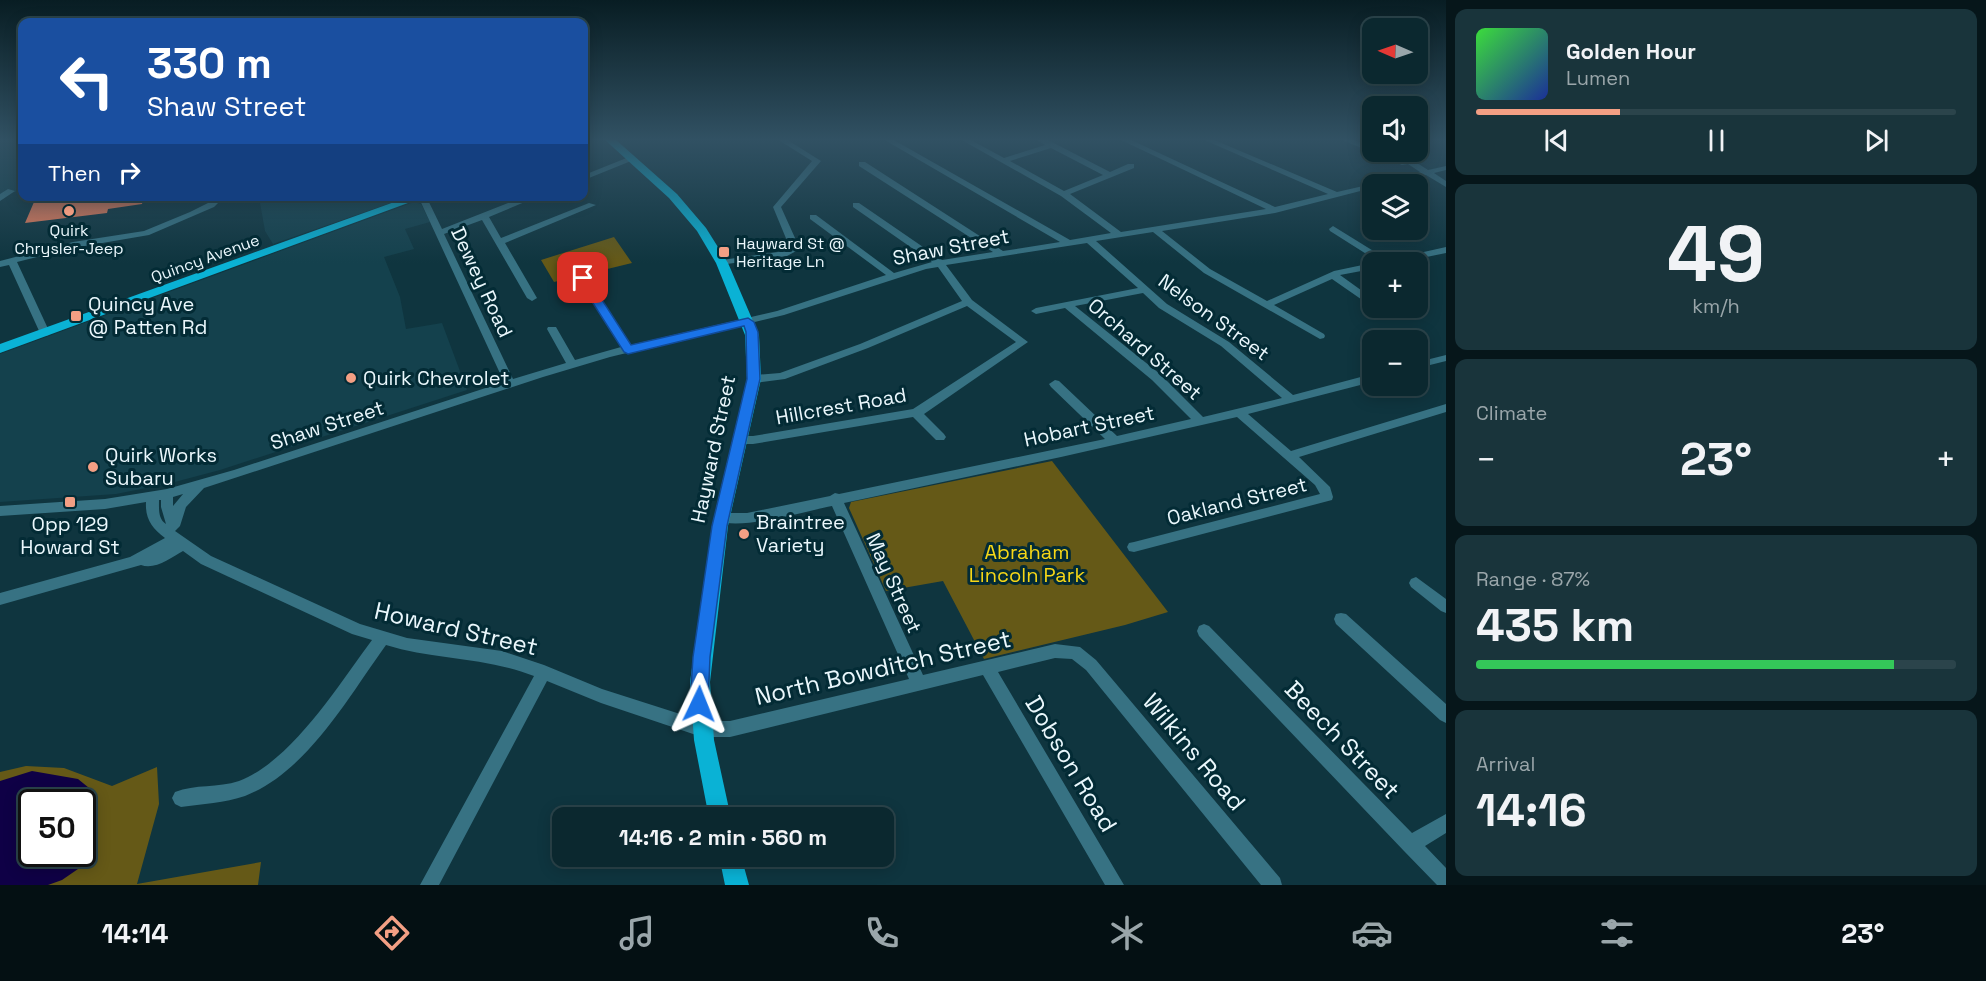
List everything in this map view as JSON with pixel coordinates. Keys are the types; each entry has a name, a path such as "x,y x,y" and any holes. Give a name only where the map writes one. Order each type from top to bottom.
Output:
{"main road":[{"name":"Hayward Street","path":"655,180 687,210 705,234 722,263 748,322 754,346 754,379 721,517 699,692 702,729 718,807"},
{"name":"Quincy Avenue","path":"0,349 408,201"},
{"path":"733,867 737,885"}],"street":[{"path":"722,263 787,254 795,249 777,207 800,180"},
{"path":"887,180 1002,254"},
{"path":"959,180 1069,243"},
{"path":"1041,180 1064,194 1119,235"},
{"path":"1064,194 1097,180"},
{"path":"1211,180 1275,210"},
{"path":"1303,180 1337,195"},
{"name":"Shaw Street","path":"166,494 572,364 748,322 940,263 1275,210 1362,189"},
{"path":"0,198 11,191"},
{"path":"0,264 73,244 146,233 193,214 215,201"},
{"name":"Dewey Road","path":"424,201 510,383"},
{"path":"439,233 522,201"},
{"path":"500,242 594,207 586,201"},
{"path":"754,379 781,376 864,346 968,302 940,263 856,205"},
{"path":"484,216 532,298"},
{"path":"813,217 893,276"},
{"path":"1154,229 1202,268 1320,336"},
{"path":"1333,229 1369,252"},
{"name":"Nelson Street","path":"1089,240 1171,312 1230,348 1291,399"},
{"path":"1428,254 1446,250"},
{"path":"12,261 45,333"},
{"path":"1267,305 1333,275 1362,268"},
{"path":"1333,275 1362,295"},
{"path":"583,278 628,350"},
{"path":"1036,311 1145,290"},
{"name":"Hillcrest Road","path":"739,440 753,440 916,413 1023,342 968,302"},
{"name":"Orchard Street","path":"1067,305 1161,381 1200,421"},
{"path":"552,329 572,364"},
{"path":"1428,362 1446,358"},
{"name":"Hobart Street","path":"721,517 747,518 1114,440 1240,413 1362,381"},
{"path":"1055,384 1114,440"},
{"path":"1240,413 1289,456 1446,408"},
{"path":"916,413 940,437"},
{"name":"Oakland Street","path":"1134,548 1326,499 1327,493 1323,487 1289,456"},
{"path":"0,599 130,563 160,558 178,536 183,502 193,491 211,481"},
{"path":"0,511 94,505 166,494 167,507 178,536"},
{"name":"Howard Street","path":"153,497 153,519 160,527 178,536 224,569 382,638 418,646 492,656 544,672 601,696 702,729"},
{"name":"May Street","path":"835,498 919,684"},
{"path":"1416,583 1446,607"},
{"path":"1341,619 1446,715"},
{"name":"Beech Street","path":"1204,631 1446,882"},
{"path":"181,798 238,789 253,783 275,767 297,747 327,713 382,638"},
{"name":"North Bowditch Street","path":"702,729 730,729 1055,651 1076,652"},
{"name":"Wilkins Road","path":"1076,652 1091,665 1272,885"},
{"name":"Dobson Road","path":"987,668 1115,885"},
{"path":"429,885 544,672"},
{"path":"1410,845 1446,823"}],"shaded area":[{"path":"0,180 18,180 18,192 0,194"},
{"path":"260,201 397,201 273,244 265,231"},
{"path":"414,202 421,204 430,222 405,229 414,249 384,257 400,297 406,329 442,323 467,390 220,470 171,483 116,494 0,502 0,354"},
{"path":"32,771 78,779 90,789 18,789 18,867 79,867 62,880 48,885 0,885 0,781"}],"green space":[{"path":"614,237 632,263 554,282 541,260"},
{"name":"Abraham Lincoln Park","path":"1052,461 1168,612 1125,625 984,659 943,581 886,591 849,508 851,502"},
{"path":"26,766 64,768 112,786 157,767 159,804 137,884 261,862 258,885 0,885 0,772"}],"building":[{"name":"Quirk Chrysler-Jeep","path":"143,201 142,204 108,209 107,213 25,223 34,202"}],"place":[{"name":"Quirk Chrysler-Jeep","path":"69,211"},
{"name":"Hayward St @ Heritage Ln","path":"724,252"},
{"name":"Quincy Ave @ Patten Rd","path":"76,316"},
{"name":"Quirk Chevrolet","path":"351,378"},
{"name":"Quirk Works Subaru","path":"93,467"},
{"name":"Opp 129 Howard St","path":"70,502"},
{"name":"Braintree Variety","path":"744,534"}],"route":[{"path":"583,278 622,337 628,350 748,322 752,332 754,379 720,526 702,657 699,704"}]}
